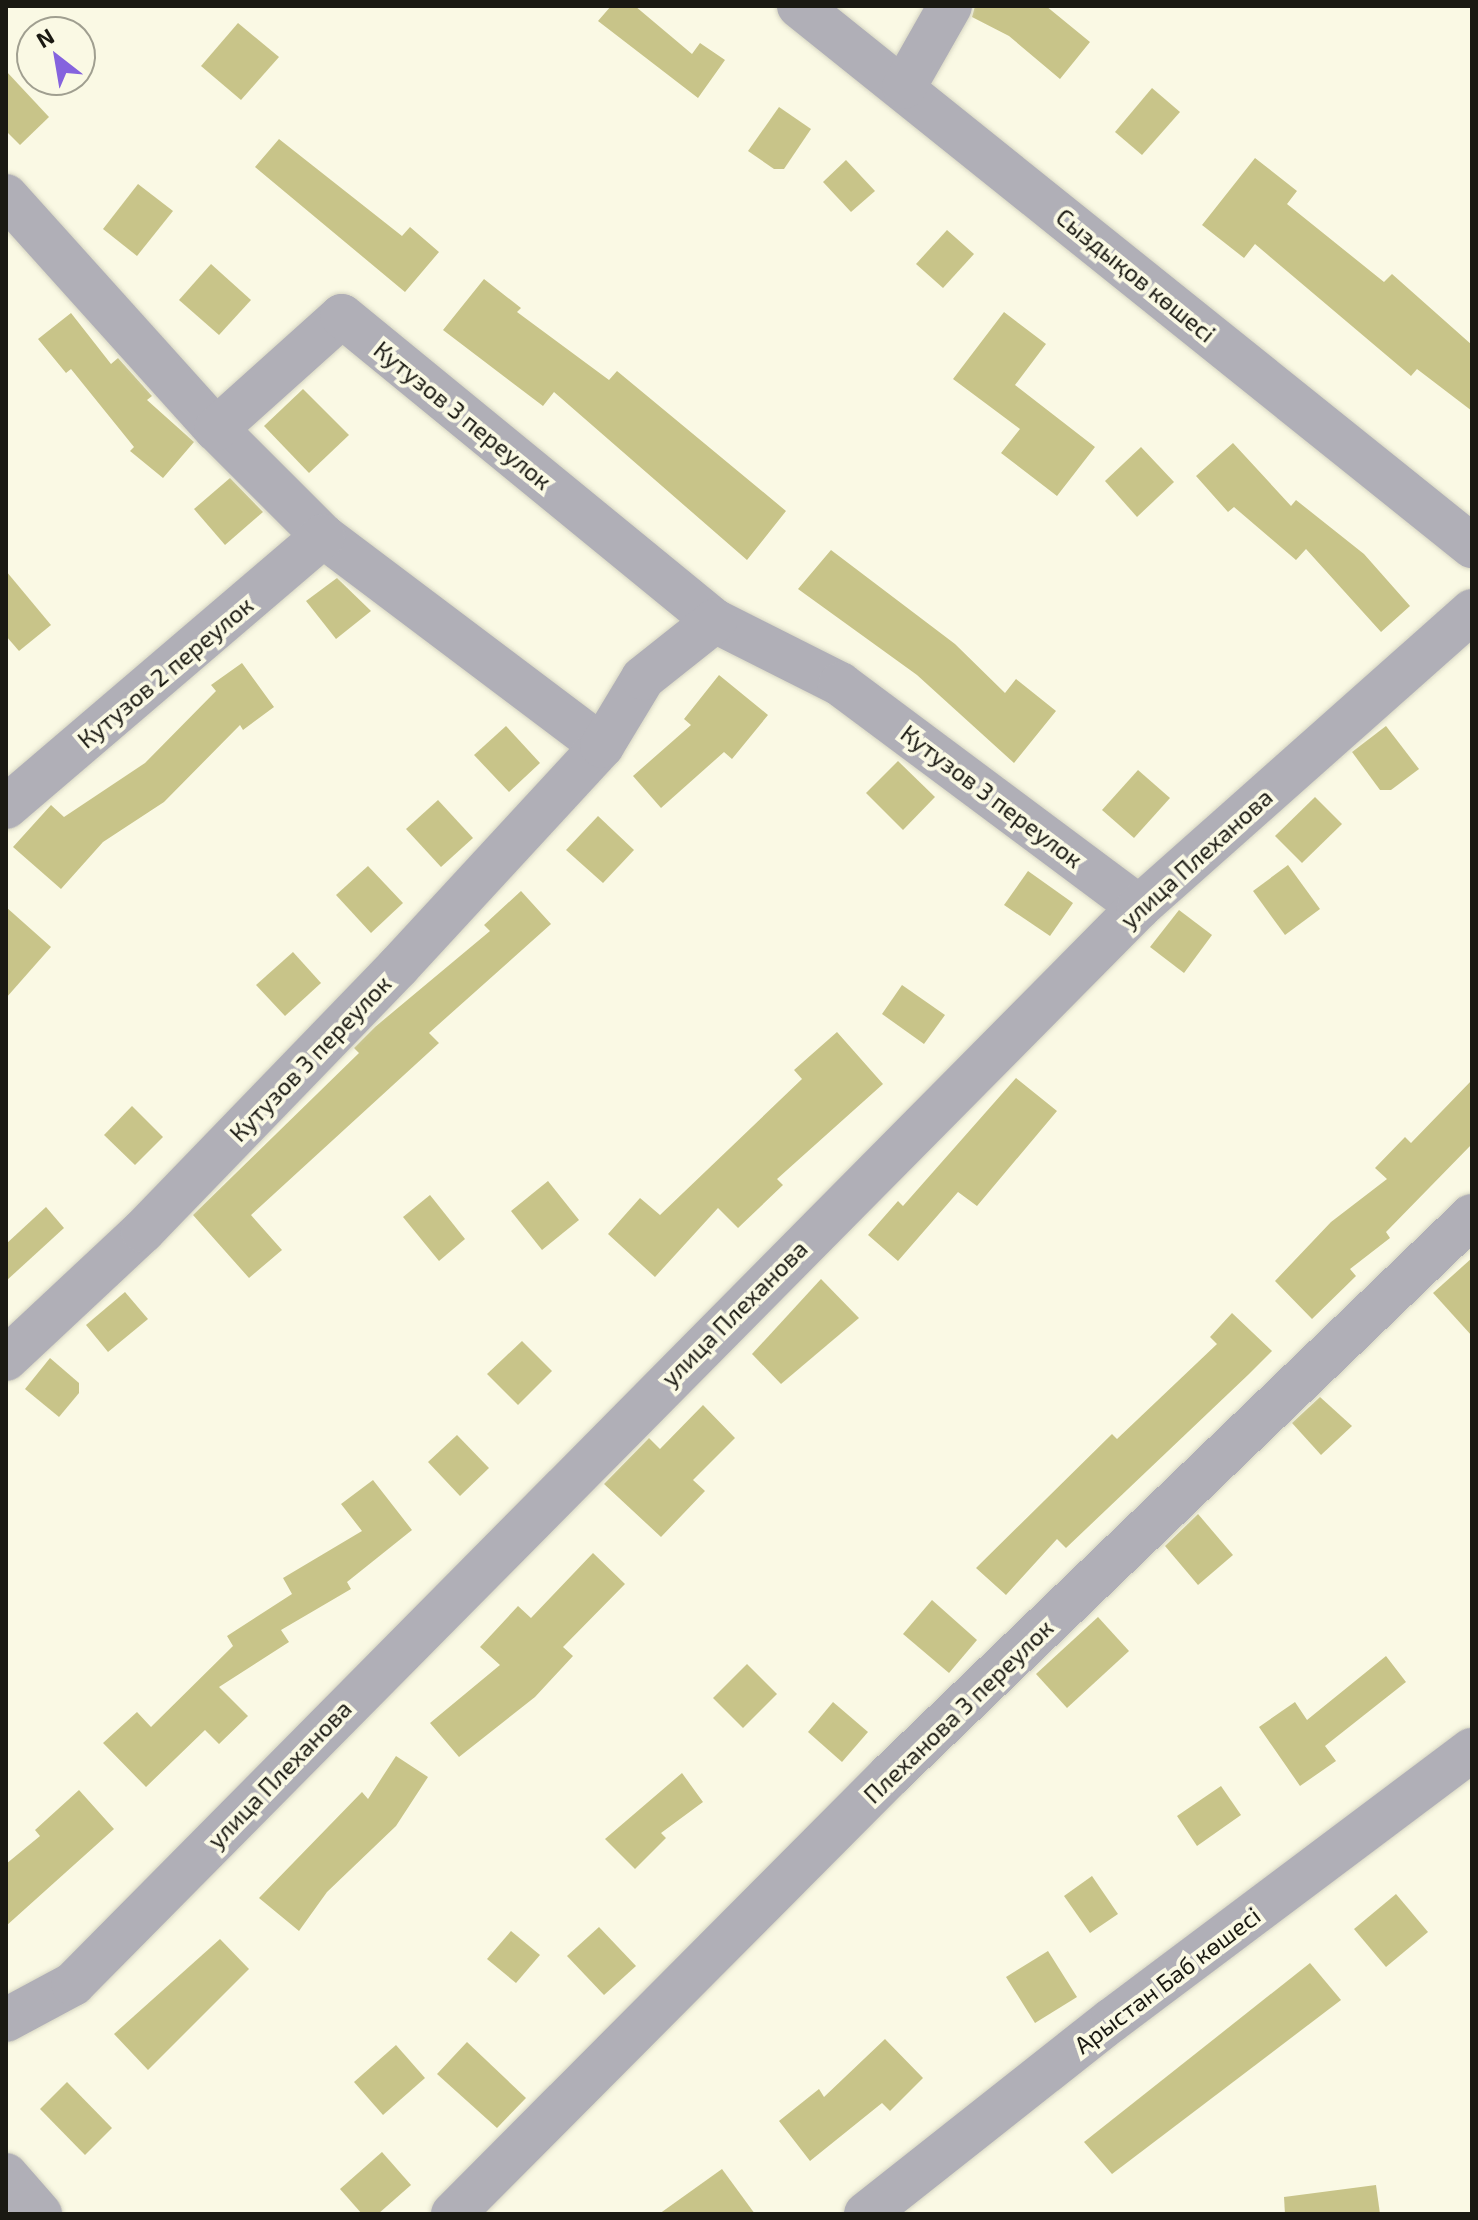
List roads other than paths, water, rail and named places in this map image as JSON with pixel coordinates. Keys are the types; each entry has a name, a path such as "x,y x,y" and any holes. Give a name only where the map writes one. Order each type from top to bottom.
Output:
{"street":[{"name":"Сыздықов көшесі","path":"799,6 904,87 1472,546"},
{"path":"904,87 950,6"},
{"path":"6,196 216,429 323,536 602,746"},
{"name":"Кутузов 3 переулок","path":"216,429 342,316 715,621 840,684 1139,907"},
{"name":"Кутузов 2 переулок","path":"6,807 323,536"},
{"name":"улица Плеханова","path":"6,2020 73,1984 1139,907 1472,611"},
{"name":"Кутузов 3 переулок","path":"6,1359 154,1220 602,746 643,678 715,621"},
{"name":"Плеханова 3 переулок","path":"453,2214 890,1775 1472,1216"},
{"name":"Арыстан Баб көшесі","path":"866,2214 1112,2020 1469,1760"},
{"path":"6,2175 40,2214"}]}
